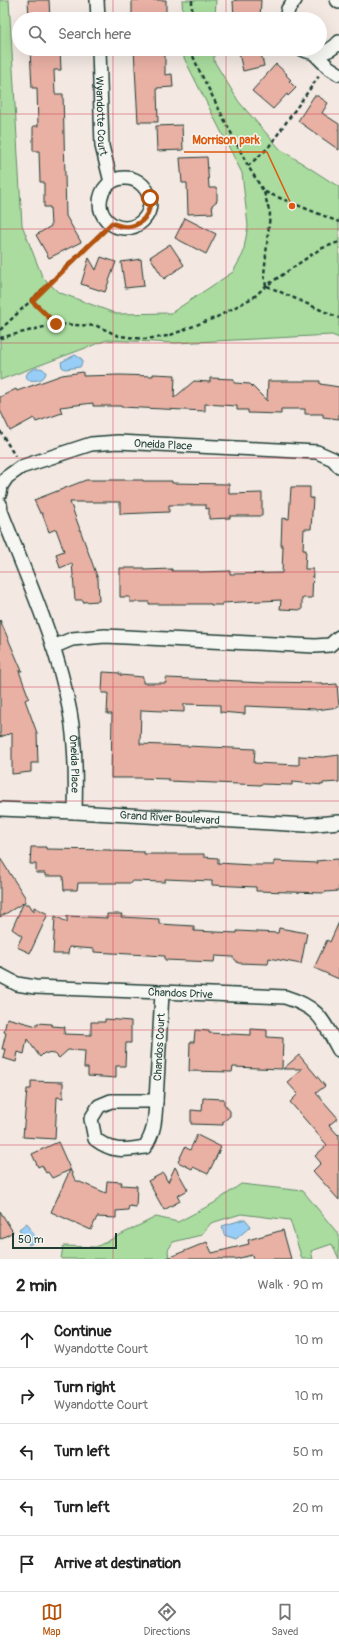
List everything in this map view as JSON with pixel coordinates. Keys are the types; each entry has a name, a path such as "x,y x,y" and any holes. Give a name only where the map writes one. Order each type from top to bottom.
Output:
{"street":[{"path":"97,0 98,12"},
{"path":"287,12 288,9 296,0"},
{"path":"327,51 334,48 339,42"},
{"name":"Wyandotte Court","path":"99,56 102,146 111,182"},
{"path":"314,56 339,74"},
{"path":"119,178 129,178 144,186 149,193 150,206 147,214 140,223 133,226 120,227 112,223 103,214 101,206 101,196 105,188 111,182 119,178"},
{"name":"Oneida Place","path":"0,493 1,486 7,477 22,467 69,450 91,444 118,442 317,452 333,459 339,466"},
{"name":"Oneida Place","path":"0,504 1,511 60,666 76,752 75,812"},
{"path":"54,647 72,639 106,636 315,646 330,644 339,637"},
{"name":"Grand River Boulevard","path":"0,810 75,812 305,824 339,822"},
{"name":"Chandos Drive","path":"0,975 17,984 35,987 285,997 302,1002 322,1018 339,1050"},
{"name":"Chandos Court","path":"156,1101 111,1101 99,1106 91,1119 95,1139 106,1148 123,1150 145,1146 152,1136 155,1122 162,992"}],"path":[{"path":"192,0 192,12"},
{"path":"193,56 248,166 264,192 270,214 264,275 266,286"},
{"path":"248,166 268,148 315,79 328,67"},
{"path":"264,192 339,222"},
{"path":"0,330 112,223"},
{"path":"0,338 56,324 97,326 119,336 145,339 168,336 217,317 254,296 320,249 339,242"},
{"path":"266,286 339,318"},
{"path":"32,301 56,324"},
{"path":"0,431 22,467"}],"green space":[{"path":"0,0 9,0 22,225 42,276 58,292 117,314 171,313 233,272 243,254 248,226 242,173 184,56 214,56 214,61 239,102 280,149 339,187 339,338 332,335 176,343 107,340 0,380"},
{"path":"182,0 216,0 215,12 183,12"},
{"path":"241,1184 303,1191 339,1235 339,1259 332,1244 311,1251 313,1259 302,1259 290,1220 241,1214 211,1223 201,1235 173,1242 168,1250 169,1259 61,1259 63,1246 96,1247 156,1217 178,1222 214,1203"}],"water":[{"path":"75,355 82,359 80,367 65,369 62,367 61,362"},
{"path":"36,368 43,369 46,373 45,376 39,380 28,380 26,376 28,372"},
{"path":"245,1219 251,1226 236,1239 224,1235 222,1226"},
{"path":"27,1223 37,1240 29,1245 19,1229"}],"building":[{"path":"28,0 49,0 50,12 29,12"},
{"path":"132,0 166,0 166,12 132,12"},
{"path":"261,0 260,12 234,12 233,1"},
{"path":"30,56 60,56 61,70 54,70 55,94 63,94 66,216 81,242 49,258 36,235 51,226 50,207 44,207 44,182 40,182 39,151 33,151 33,126 38,126 37,88 32,88"},
{"path":"134,56 165,56 165,75 172,74 173,87 157,88 158,122 138,122"},
{"path":"240,56 262,56 264,66 243,71"},
{"path":"276,64 287,74 286,75 291,80 289,81 296,88 288,96 287,94 273,109 252,91"},
{"path":"314,96 318,96 328,103 322,113 339,124 339,150 298,121"},
{"path":"182,125 183,150 157,151 156,126"},
{"path":"207,157 209,188 217,188 217,201 212,205 213,213 188,214 187,183 182,183 180,158"},
{"path":"185,218 216,234 206,254 175,238"},
{"path":"170,244 184,265 164,279 150,257"},
{"path":"101,257 116,262 105,292 81,284 89,258 96,270"},
{"path":"141,259 144,286 125,288 121,262"},
{"path":"83,372 83,376 153,376 153,374 175,375 174,398 194,381 210,382 210,378 234,379 234,383 250,384 267,401 268,381 320,381 320,384 339,387 339,419 323,417 323,414 305,414 305,409 281,409 281,414 248,413 248,410 237,410 237,406 205,404 205,411 121,406 93,406 93,403 60,407 62,413 36,422 34,418 10,431 0,410 0,397 16,389 17,391 62,375"},
{"path":"86,480 143,480 172,481 172,483 229,484 229,494 262,493 262,516 230,516 230,518 209,519 209,508 206,509 206,505 169,505 169,512 120,514 120,502 70,502 98,579 99,601 83,602 83,600 75,600 72,563 60,568 56,554 64,551 56,529 49,532 42,513 40,513 34,500"},
{"path":"291,487 310,487 310,498 313,498 311,529 304,529 303,550 306,550 305,569 313,569 312,598 302,598 302,610 280,609 281,600 222,603 222,605 149,604 149,602 130,602 130,597 120,597 120,568 144,568 144,570 172,569 172,571 199,572 230,571 230,574 282,573 282,518 289,519"},
{"path":"0,620 22,671 19,671 29,698 25,700 37,733 38,763 31,763 31,772 12,774 12,733 0,737"},
{"path":"103,672 143,677 143,683 166,683 166,678 266,683 323,683 323,685 337,684 339,707 316,710 245,706 245,714 220,712 220,705 184,704 184,712 141,710 140,744 255,749 254,763 299,765 299,756 324,757 339,755 339,782 323,783 323,785 292,782 292,785 261,785 169,781 169,779 111,778 112,714 107,714 108,693 102,693"},
{"path":"31,847 46,847 46,849 144,852 144,854 204,854 204,857 218,858 218,863 251,865 274,865 274,861 317,863 316,861 338,859 339,891 325,893 256,891 256,887 212,885 212,881 165,879 165,882 132,881 132,883 78,883 77,890 64,890 63,876 45,876 45,873 36,873 36,864 30,864"},
{"path":"0,858 25,897 25,902 0,917"},
{"path":"23,904 29,904 34,912 34,907 48,914 30,953 17,947 22,936 12,929"},
{"path":"107,914 122,914 121,917 159,919 159,924 194,926 194,931 278,933 279,928 307,933 301,964 269,958 268,964 238,963 233,957 215,956 214,962 165,960 165,956 94,952 94,949 69,947 68,954 53,954 55,916 67,922 67,916 107,918"},
{"path":"339,922 339,979 314,968 327,940 330,942"},
{"path":"7,1018 37,1026 37,1023 65,1027 64,1034 91,1035 91,1022 105,1022 105,1019 131,1021 131,1043 126,1043 125,1066 116,1066 116,1078 88,1076 88,1068 84,1068 85,1051 68,1050 59,1058 55,1054 44,1053 40,1057 27,1039 24,1054 18,1052 16,1062 3,1058 5,1049 2,1049 6,1033 4,1032"},
{"path":"251,1029 267,1030 267,1037 283,1038 282,1069 233,1067 232,1072 189,1071 190,1042 194,1042 195,1030 209,1031 209,1033 251,1035"},
{"path":"299,1055 325,1086 316,1093 338,1118 329,1125 338,1135 339,1134 339,1200 313,1171 321,1163 315,1156 327,1145 290,1102 298,1094 287,1082 302,1069 283,1069"},
{"path":"31,1081 63,1082 63,1098 57,1097 55,1139 23,1137 27,1089 31,1089"},
{"path":"203,1098 224,1099 224,1104 230,1111 230,1116 223,1122 223,1125 191,1124 191,1110 202,1111"},
{"path":"197,1135 221,1147 208,1174 193,1167 192,1169 178,1162 185,1147 190,1150"},
{"path":"58,1142 75,1180 106,1193 107,1181 122,1182 121,1185 137,1186 136,1207 129,1206 128,1210 116,1211 116,1218 97,1217 91,1230 51,1212 70,1170 52,1178 48,1172 46,1173 42,1165 38,1167 32,1154"},
{"path":"175,1167 188,1190 177,1196 180,1201 164,1210 148,1181 163,1173 168,1182"},
{"path":"0,1211 13,1232 0,1239"},
{"path":"283,1230 291,1259 253,1259 252,1255 236,1259 165,1259 207,1242 212,1253 249,1244 248,1240"}],"place":[{"name":"Morrison park","path":"292,206"}],"route":[{"path":"56,324 32,301 112,223 120,227 128,227 140,223 147,214 150,206 150,198"}]}
